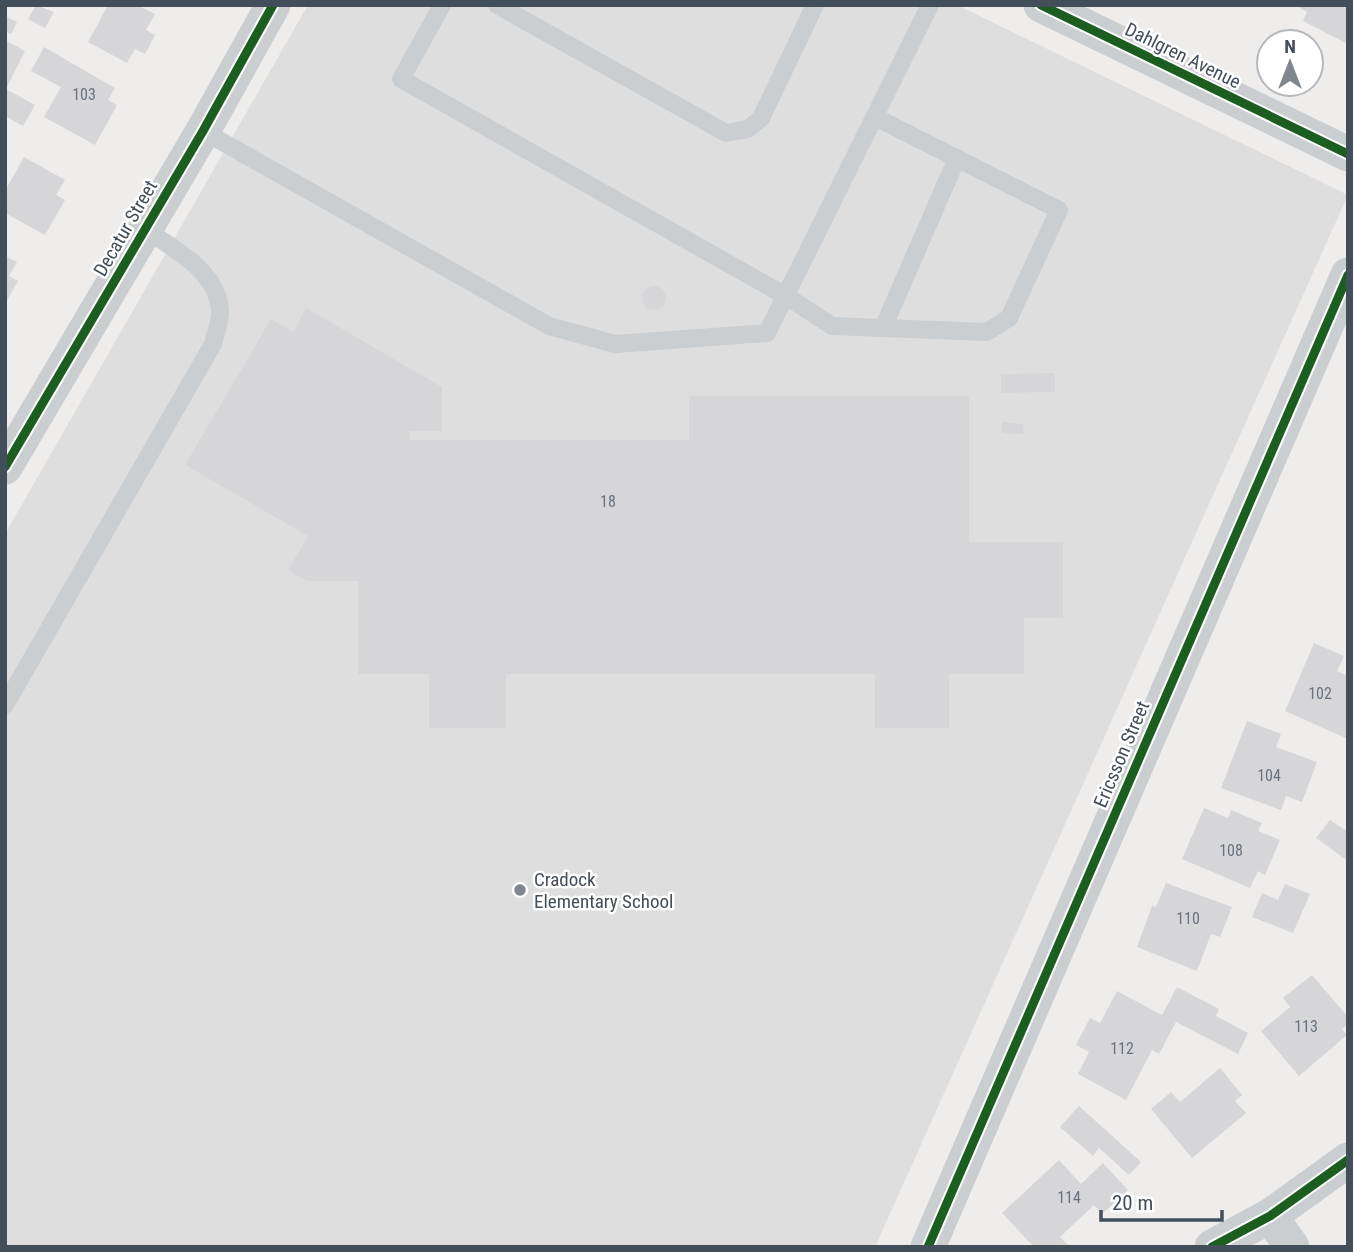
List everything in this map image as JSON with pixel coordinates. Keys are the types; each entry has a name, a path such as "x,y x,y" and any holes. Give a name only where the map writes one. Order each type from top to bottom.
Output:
{"street":[{"name":"Decatur Street","path":"5,467 203,131 273,5"},
{"name":"Dahlgren Avenue","path":"1041,5 1348,154"},
{"name":"Ericsson Street","path":"928,1247 1348,275"},
{"path":"1212,1247 1270,1216 1348,1160"},
{"path":"1270,1216 1292,1247"}],"lane":[{"path":"442,5 401,79 786,296 832,326 987,332 1009,318 1059,210 875,117"},
{"path":"497,5 726,133 748,129 761,118 815,5"},
{"path":"203,131 549,326 615,344 766,333 930,5"},
{"path":"883,328 957,158"},
{"path":"5,705 213,344 220,313 214,287 197,266 145,229"}],"shaded area":[{"name":"Cradock Elementary School","path":"308,5 957,5 1348,195 875,1247 5,1247 5,534"}],"building":[{"path":"36,5 54,12 45,28 28,19"},
{"path":"108,5 138,5 155,14 146,30 155,35 145,54 135,49 127,63 88,42"},
{"path":"1295,5 1348,5 1348,44 1325,32 1325,28 1317,28 1303,21 1307,12"},
{"path":"5,16 17,22 11,34 5,31"},
{"path":"5,40 25,51 6,89 35,105 23,126 5,116"},
{"path":"44,47 115,88 108,100 117,105 95,145 44,117 61,87 31,71"},
{"path":"24,157 65,180 56,195 65,200 45,235 5,213 5,191"},
{"path":"5,256 17,262 9,276 18,281 5,304"},
{"path":"654,286 662,290 666,298 662,306 654,310 646,306 642,298 646,290"},
{"path":"306,308 442,387 442,431 410,431 410,440 689,440 689,396 969,396 969,542 1063,542 1063,618 1024,618 1024,674 949,674 949,728 875,728 875,674 506,674 506,728 429,728 429,674 358,674 358,581 307,581 288,570 308,536 185,465 271,319 293,332"},
{"path":"1055,373 1055,392 1001,393 1001,374"},
{"path":"1002,422 1023,424 1024,434 1002,433"},
{"path":"1314,643 1344,656 1337,671 1348,676 1348,739 1285,711"},
{"path":"1247,721 1281,734 1276,747 1317,762 1302,802 1286,796 1281,810 1221,788"},
{"path":"1204,808 1228,818 1231,810 1262,823 1258,831 1280,840 1265,875 1258,871 1250,888 1182,859"},
{"path":"1330,820 1348,832 1348,861 1316,838"},
{"path":"1166,883 1232,907 1220,937 1211,934 1197,971 1137,947 1152,906 1156,907"},
{"path":"1285,884 1310,894 1293,933 1252,917 1262,893 1278,900"},
{"path":"1312,975 1348,1017 1348,1024 1342,1029 1347,1035 1299,1076 1261,1031 1290,1007 1283,998"},
{"path":"1177,987 1219,1009 1216,1016 1248,1033 1238,1054 1176,1022 1159,1054 1152,1050 1126,1100 1078,1074 1089,1052 1076,1045 1090,1018 1100,1023 1117,991 1162,1015"},
{"path":"1220,1068 1242,1095 1235,1101 1246,1113 1192,1158 1151,1109 1171,1092 1180,1102"},
{"path":"1079,1106 1141,1162 1129,1175 1099,1148 1093,1156 1060,1127"},
{"path":"1059,1160 1081,1184 1103,1163 1128,1190 1102,1214 1094,1205 1060,1237 1070,1247 1034,1247 1002,1213"}],"cycle path":[{"path":"5,467 203,131 273,5"},
{"path":"1041,5 1348,154"},
{"path":"928,1247 1348,275"},
{"path":"1212,1247 1270,1216 1348,1160"}],"place":[{"name":"Cradock Elementary School","path":"520,890"}]}
